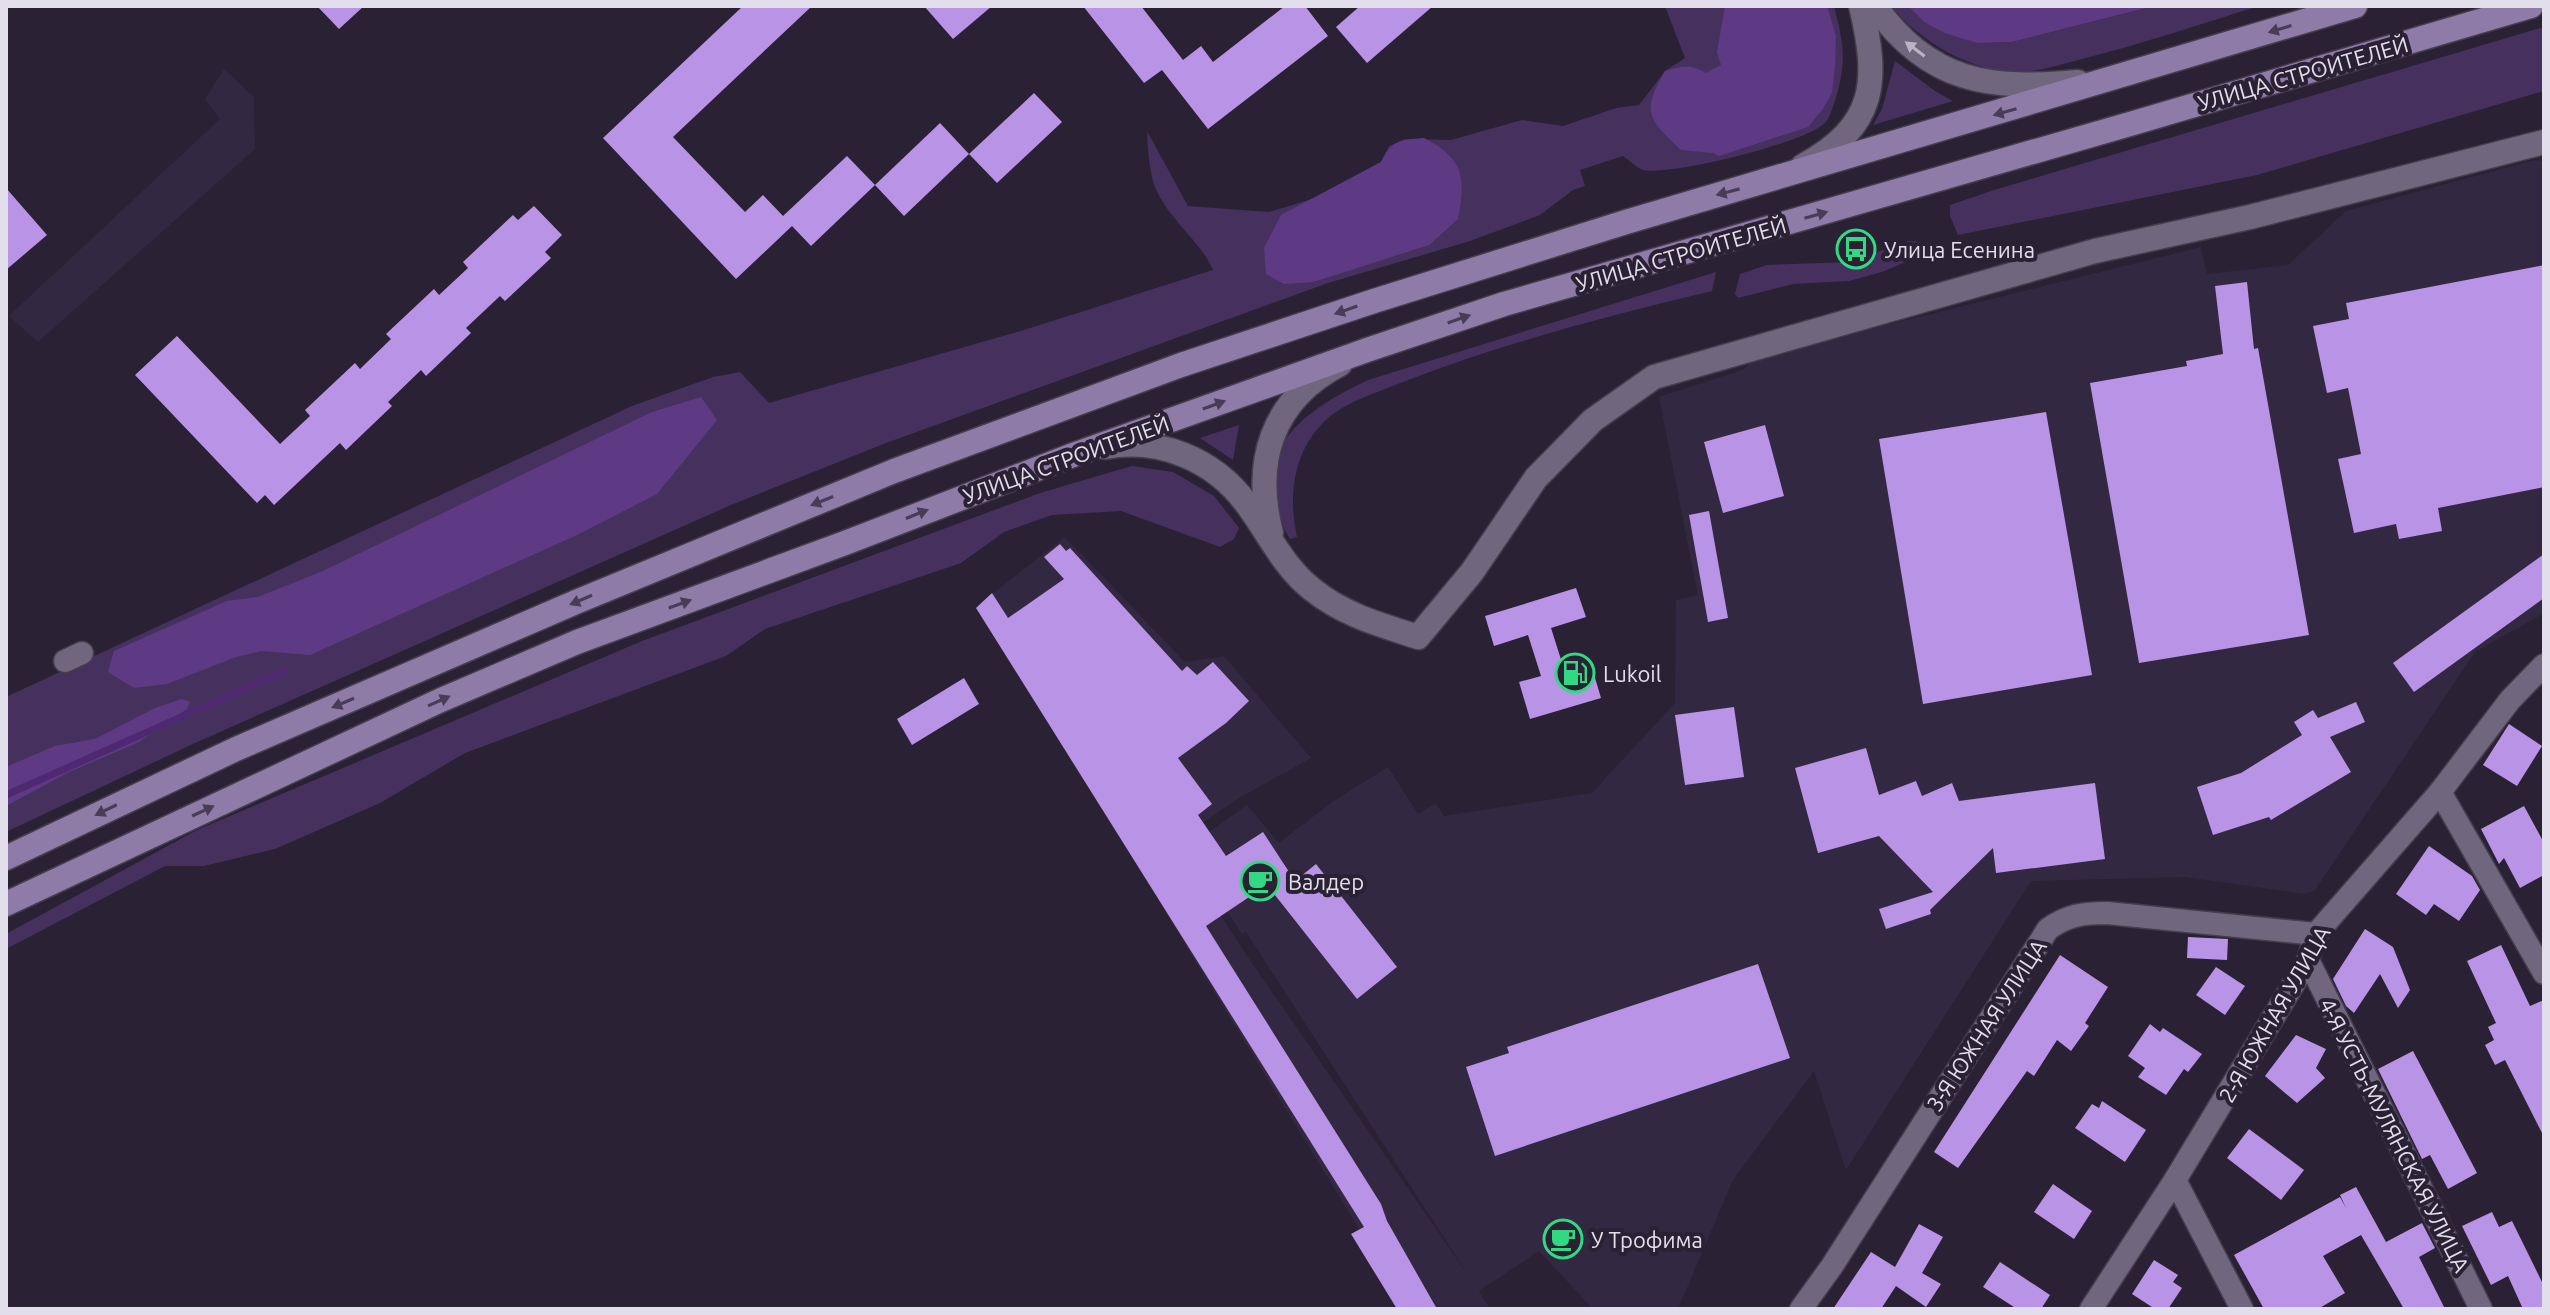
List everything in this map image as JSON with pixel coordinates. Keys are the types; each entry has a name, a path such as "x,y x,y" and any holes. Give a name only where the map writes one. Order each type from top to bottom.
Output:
{"main road":[{"name":"УЛИЦА СТРОИТЕЛЕЙ","path":"6,858 236,749 576,602 894,471 1181,365 1626,222 2355,6"},
{"name":"УЛИЦА СТРОИТЕЛЕЙ","path":"6,904 441,700 577,642 1073,455 1367,350 1504,304 2531,6"}],"street":[{"path":"1779,178 1836,145 1852,130 1862,113 1872,69 1861,6"},
{"path":"1875,6 1901,38 1918,52 1951,72 1968,77 2014,86 2124,76"},
{"path":"1073,455 1130,444 1183,454 1210,469 1235,489 1288,566 1312,590 1357,618 1418,637 1472,572 1536,478 1593,420 1654,377 2095,251 2250,217 2544,142"},
{"path":"1275,547 1265,509 1263,478 1275,428 1297,396 1311,384 1331,369 1367,350"},
{"name":"2-Я ЮЖНАЯ УЛИЦА","path":"2091,1309 2175,1180 2308,960 2316,934 2440,792 2510,700 2544,665"},
{"path":"2440,792 2544,973"},
{"name":"3-Я ЮЖНАЯ УЛИЦА","path":"1801,1309 1832,1266 2048,929 2073,915 2107,913 2316,934"},
{"name":"4-Я УСТЬ-МУЛЯНСКАЯ УЛИЦА","path":"2308,960 2481,1309"},
{"path":"2175,1180 2242,1309"}],"shaded area":[{"path":"1665,6 1834,6 1843,64 1827,121 1792,140 1708,163 1658,171 1643,170 1623,156 1580,170 1585,186 1573,190 1540,215 1470,241 1328,283 886,443 731,505 195,743 6,832 6,697 632,406 713,377 740,372 769,403 1024,330 1213,270 1155,187 1147,131 1188,206 1269,212 1312,199 1381,162 1389,146 1405,139 1451,140 1522,120 1563,126 1616,108 1639,105 1665,71 1685,58"},
{"path":"1725,6 1827,6 1836,36 1832,93 1808,127 1719,156 1681,150 1655,122 1651,106 1653,96 1665,71 1686,67 1706,73 1721,65 1717,52"},
{"path":"1891,6 1908,6 1924,22 1977,43 2012,42 2154,6 2260,6 2045,69 2012,72 1978,65 1945,51 1915,30"},
{"path":"1908,6 2154,6 2012,42 1977,43 1945,33 1924,22"},
{"path":"2544,27 2544,91 2257,175 1958,235 1950,216 1950,205 1994,190"},
{"path":"1895,61 1953,101 1873,125 1882,109"},
{"path":"224,69 254,97 255,149 38,342 9,316 220,119 205,99"},
{"path":"1424,138 1454,162 1459,171 1462,192 1458,219 1429,245 1313,282 1284,284 1266,274 1264,248 1281,215 1381,162 1398,142"},
{"path":"2534,160 2544,161 2544,613 2475,652 2315,890 2305,894 2185,877 2031,881 1846,1170 1814,1071 1733,1180 1678,1309 1593,1309 1539,1251 1479,1291 1490,1309 1397,1309 1351,1234 1359,1229 978,605 1065,537 1185,662 1224,656 1311,758 1239,798 1173,843 1252,963 1472,1281 1246,932 1242,934 1185,849 1247,805 1279,843 1332,802 1388,767 1418,814 1436,803 1444,816 1592,793 1675,703 1676,600 1698,595 1659,397 1742,370 1758,357 2201,247 2207,274 2288,265 2346,211"},
{"path":"1908,241 1938,243 1946,247 1940,254 1915,258 1849,281 1793,284 1738,298 1735,294 1740,274 1767,265 1850,262"},
{"path":"1716,272 1712,291 1517,343 1403,382 1344,407 1316,431 1300,459 1293,505 1297,537 1290,539 1276,510 1272,484 1275,461 1284,441 1319,407 1368,380"},
{"path":"701,397 717,420 657,494 577,535 310,655 261,651 236,657 167,684 134,688 108,672 114,651 227,601 258,597 323,571 652,412"},
{"path":"1239,425 1233,460 1200,438"},
{"path":"1132,466 1173,472 1214,496 1239,528 1234,539 1220,547 1121,511 1052,515 1004,532 961,563 765,629 726,656 465,753 380,803 275,849 204,866 165,866 6,949 6,934 197,830 642,641 1040,493"},
{"path":"182,699 190,702 187,709 139,742 69,772 6,806 6,767 55,746 95,739 155,708"}],"building":[{"path":"317,6 364,6 339,29"},
{"path":"743,6 812,6 673,137 745,212 763,195 783,216 847,156 875,185 811,246 792,226 736,279 603,138"},
{"path":"924,6 992,6 953,39"},
{"path":"1083,6 1141,6 1183,60 1201,46 1213,62 1285,6 1305,6 1328,36 1208,129 1162,70 1144,83"},
{"path":"1360,6 1433,6 1367,63 1336,27"},
{"path":"1034,93 1062,122 997,183 969,154"},
{"path":"940,123 969,154 904,216 875,185"},
{"path":"6,188 47,235 6,270"},
{"path":"534,206 562,235 545,252 551,258 505,301 500,296 466,328 471,333 426,376 421,370 388,402 392,406 346,450 340,443 274,505 265,495 257,503 135,375 177,336 280,444 310,416 305,410 355,363 360,369 391,339 386,334 434,289 439,295 468,268 463,262 513,215 518,220"},
{"path":"2544,265 2544,487 2438,508 2442,531 2399,539 2396,524 2354,533 2338,459 2361,454 2348,388 2327,393 2313,326 2349,319 2346,303"},
{"path":"2247,282 2254,349 2258,348 2309,635 2139,663 2090,383 2187,366 2186,361 2223,354 2215,286"},
{"path":"2046,412 2092,675 1923,704 1879,439"},
{"path":"1765,425 1784,496 1723,513 1704,442"},
{"path":"1709,511 1728,618 1708,622 1689,515"},
{"path":"1060,544 1066,551 1070,548 1182,671 1187,666 1197,675 1213,662 1249,701 1226,723 1178,758 1212,804 1198,815 1226,856 1263,832 1295,881 1316,864 1397,967 1357,999 1267,885 1206,926 1381,1204 1387,1221 1437,1309 1397,1309 1351,1234 1364,1227 976,608 992,593 1008,618 1064,579 1044,557"},
{"path":"2544,554 2544,598 2414,692 2393,663"},
{"path":"1576,588 1586,617 1551,628 1564,669 1590,661 1601,698 1530,719 1519,682 1541,676 1528,635 1494,646 1485,616"},
{"path":"964,678 979,704 912,745 897,719"},
{"path":"2356,702 2365,722 2330,737 2351,772 2271,820 2269,817 2213,835 2197,787 2241,773 2302,735 2294,722 2313,710 2318,718"},
{"path":"1734,707 1744,777 1685,785 1675,715"},
{"path":"2509,724 2542,746 2517,786 2483,765"},
{"path":"1866,748 1879,795 1916,781 1922,796 1952,783 1959,801 2095,783 2105,859 1996,873 1993,848 1930,910 1931,914 1886,929 1879,909 1933,892 1879,836 1818,853 1795,768"},
{"path":"2524,806 2544,843 2544,875 2520,888 2504,858 2499,864 2481,829"},
{"path":"2429,846 2472,876 2480,890 2459,921 2434,904 2426,915 2396,894"},
{"path":"2365,929 2393,947 2410,990 2398,1008 2380,974 2354,1013 2346,1006 2333,979"},
{"path":"2188,937 2228,939 2227,960 2187,958"},
{"path":"2501,945 2530,1006 2544,1000 2544,1137 2505,1060 2495,1065 2485,1045 2494,1040 2488,1027 2496,1023 2467,961"},
{"path":"2060,955 2108,987 2085,1023 2089,1026 2071,1051 2057,1040 2034,1076 2027,1071 1958,1168 1934,1152"},
{"path":"1758,964 1790,1058 1495,1156 1466,1067 1509,1053 1507,1047"},
{"path":"2216,967 2245,986 2225,1015 2196,995"},
{"path":"2150,1024 2160,1032 2163,1028 2202,1054 2188,1072 2184,1069 2166,1095 2138,1077 2145,1068 2128,1056"},
{"path":"2296,1035 2326,1049 2316,1068 2325,1078 2297,1103 2265,1076"},
{"path":"2413,1051 2477,1173 2448,1189 2430,1155 2422,1159 2378,1069"},
{"path":"2102,1101 2146,1130 2125,1162 2075,1128 2092,1104 2099,1108"},
{"path":"2249,1129 2304,1170 2281,1200 2227,1158"},
{"path":"2053,1184 2092,1211 2074,1239 2034,1212"},
{"path":"2356,1187 2386,1242 2422,1223 2435,1248 2419,1257 2445,1309 2404,1309 2361,1235 2323,1256 2345,1293 2318,1309 2264,1309 2234,1255 2340,1197 2346,1208 2340,1195"},
{"path":"2492,1212 2499,1227 2512,1221 2544,1286 2544,1309 2523,1309 2508,1276 2491,1285 2462,1226"},
{"path":"1919,1224 1943,1237 1922,1273 1941,1284 1926,1307 1896,1286 1881,1309 1833,1309 1871,1252 1895,1267"},
{"path":"2154,1260 2178,1275 2173,1282 2182,1288 2168,1309 2155,1309 2132,1294"},
{"path":"2000,1262 2050,1295 2041,1309 2017,1309 1983,1287"}],"waterway":[{"path":"6,795 284,671"}],"place":[{"name":"Улица Есенина","path":"1856,249"},
{"name":"Lukoil","path":"1575,673"},
{"name":"Валдер","path":"1260,881"},
{"name":"У Трофима","path":"1563,1239"}]}
